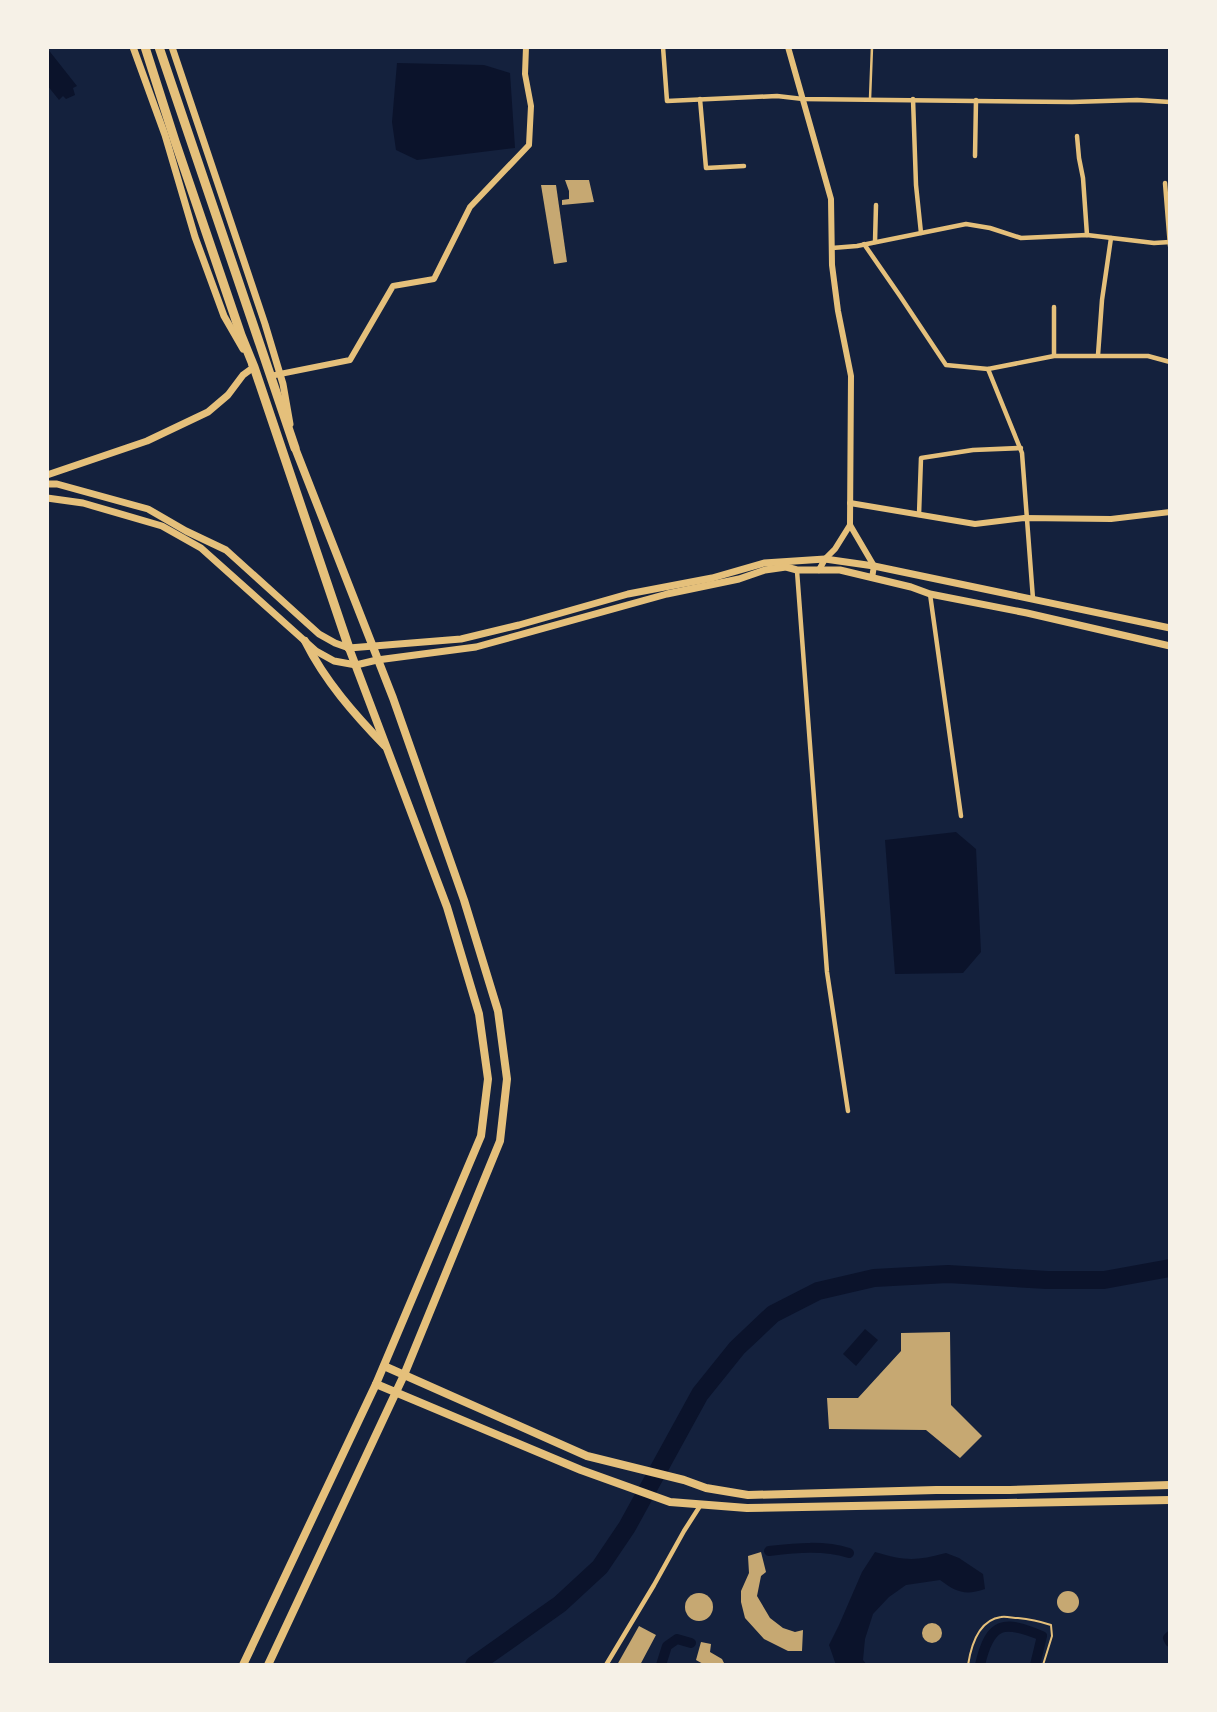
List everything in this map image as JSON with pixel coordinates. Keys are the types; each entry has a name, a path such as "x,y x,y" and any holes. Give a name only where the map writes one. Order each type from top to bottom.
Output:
{"highway":[{"path":"145,47 227,296 254,367 349,648 447,907 479,1014 488,1079 481,1136 376,1384 243,1665"},
{"path":"159,47 240,290 263,352 275,375 295,448 393,698 464,900 498,1011 508,1079 500,1141 404,1375 268,1665"},
{"path":"304,641 315,663 341,698 387,748"},
{"path":"447,907 464,900"},
{"path":"384,1366 587,1456 706,1488 748,1495 1170,1485"},
{"path":"376,1384 670,1502 747,1508 1170,1500"}],"main road":[{"path":"47,475 147,441 208,412 228,395 243,374 254,367 224,316 195,237 165,135 133,47"},
{"path":"172,47 265,324 275,375"},
{"path":"47,484 57,484 148,509 226,550 319,634 349,648 461,639 628,594 712,578 764,564 825,559 874,566 1170,628"},
{"path":"47,498 83,503 162,526 201,548 316,651 334,661 356,665 476,647 667,594 786,567 797,570 840,570 930,594 1027,612 1170,646"}],"street":[{"path":"275,375 350,360 393,286 434,279 470,207 529,145 531,106 525,74 526,47"},
{"path":"663,47 667,101 777,96 803,99 1170,102"},
{"path":"788,47 831,199 832,265 851,376 850,524 874,566 872,578"},
{"path":"700,99 706,168 744,166"},
{"path":"913,99 916,185 921,233"},
{"path":"975,156 976,100"},
{"path":"1077,136 1087,235"},
{"path":"832,248 966,224 1021,237 1087,235 1170,243 1165,183"},
{"path":"875,242 876,205"},
{"path":"1098,355 1111,238"},
{"path":"864,244 946,365 988,369 1047,356 1098,355 1148,356 1170,362"},
{"path":"1054,307 1054,356"},
{"path":"988,369 1022,453 1033,600"},
{"path":"919,516 921,458 973,450 1020,448"},
{"path":"850,503 975,524 1027,518 1111,519 1170,512"},
{"path":"819,570 850,524"},
{"path":"797,570 827,972 848,1111"},
{"path":"930,594 961,816"},
{"path":"606,1665 701,1505"}],"lane":[{"path":"870,99 872,47"}],"path":[{"path":"968,1665 978,1633 989,1621 1001,1617 1036,1620 1051,1625 1052,1636 1043,1665"}],"water":[{"path":"47,48 77,86 73,88 75,95 66,99 63,96 59,100 47,85"},
{"path":"397,63 484,65 510,73 515,148 417,160 396,150 392,122"},
{"path":"956,832 976,849 981,952 963,973 895,974 885,840"},
{"path":"865,1329 878,1340 856,1366 843,1354"},
{"path":"875,1552 911,1559 946,1553 983,1574 985,1589 961,1592 940,1580 906,1585 889,1597 873,1614 865,1639 863,1660 867,1665 836,1665 829,1645 862,1572"}],"building":[{"path":"565,180 589,180 594,202 562,205 562,200 569,199"},
{"path":"541,185 556,185 567,262 554,264"},
{"path":"950,1332 951,1405 982,1436 960,1458 926,1430 829,1429 827,1398 858,1398 901,1351 901,1333"},
{"path":"761,1552 766,1572 761,1576 757,1596 770,1618 783,1628 795,1632 803,1630 802,1651 788,1651 764,1639 745,1618 741,1591 749,1573 748,1556"},
{"path":"1068,1591 1076,1594 1079,1602 1076,1610 1068,1613 1060,1610 1057,1602 1060,1594"},
{"path":"699,1593 709,1597 713,1607 709,1617 699,1621 689,1617 685,1607 689,1597"},
{"path":"932,1623 939,1626 942,1633 939,1640 932,1643 925,1640 922,1633 925,1626"},
{"path":"639,1626 656,1635 640,1665 617,1665"},
{"path":"701,1642 711,1644 710,1652 722,1659 725,1665 705,1665 696,1660"}],"waterway":[{"path":"474,1665 560,1604 600,1567 627,1527 700,1394 737,1348 773,1314 818,1291 874,1278 948,1274 1047,1280 1104,1280 1170,1268"},
{"path":"769,1551 819,1548 849,1553"},
{"path":"980,1665 984,1650 994,1632 1008,1627 1042,1636 1035,1665"},
{"path":"1170,1636 1170,1642"},
{"path":"661,1665 667,1646 677,1639 691,1643"}]}
